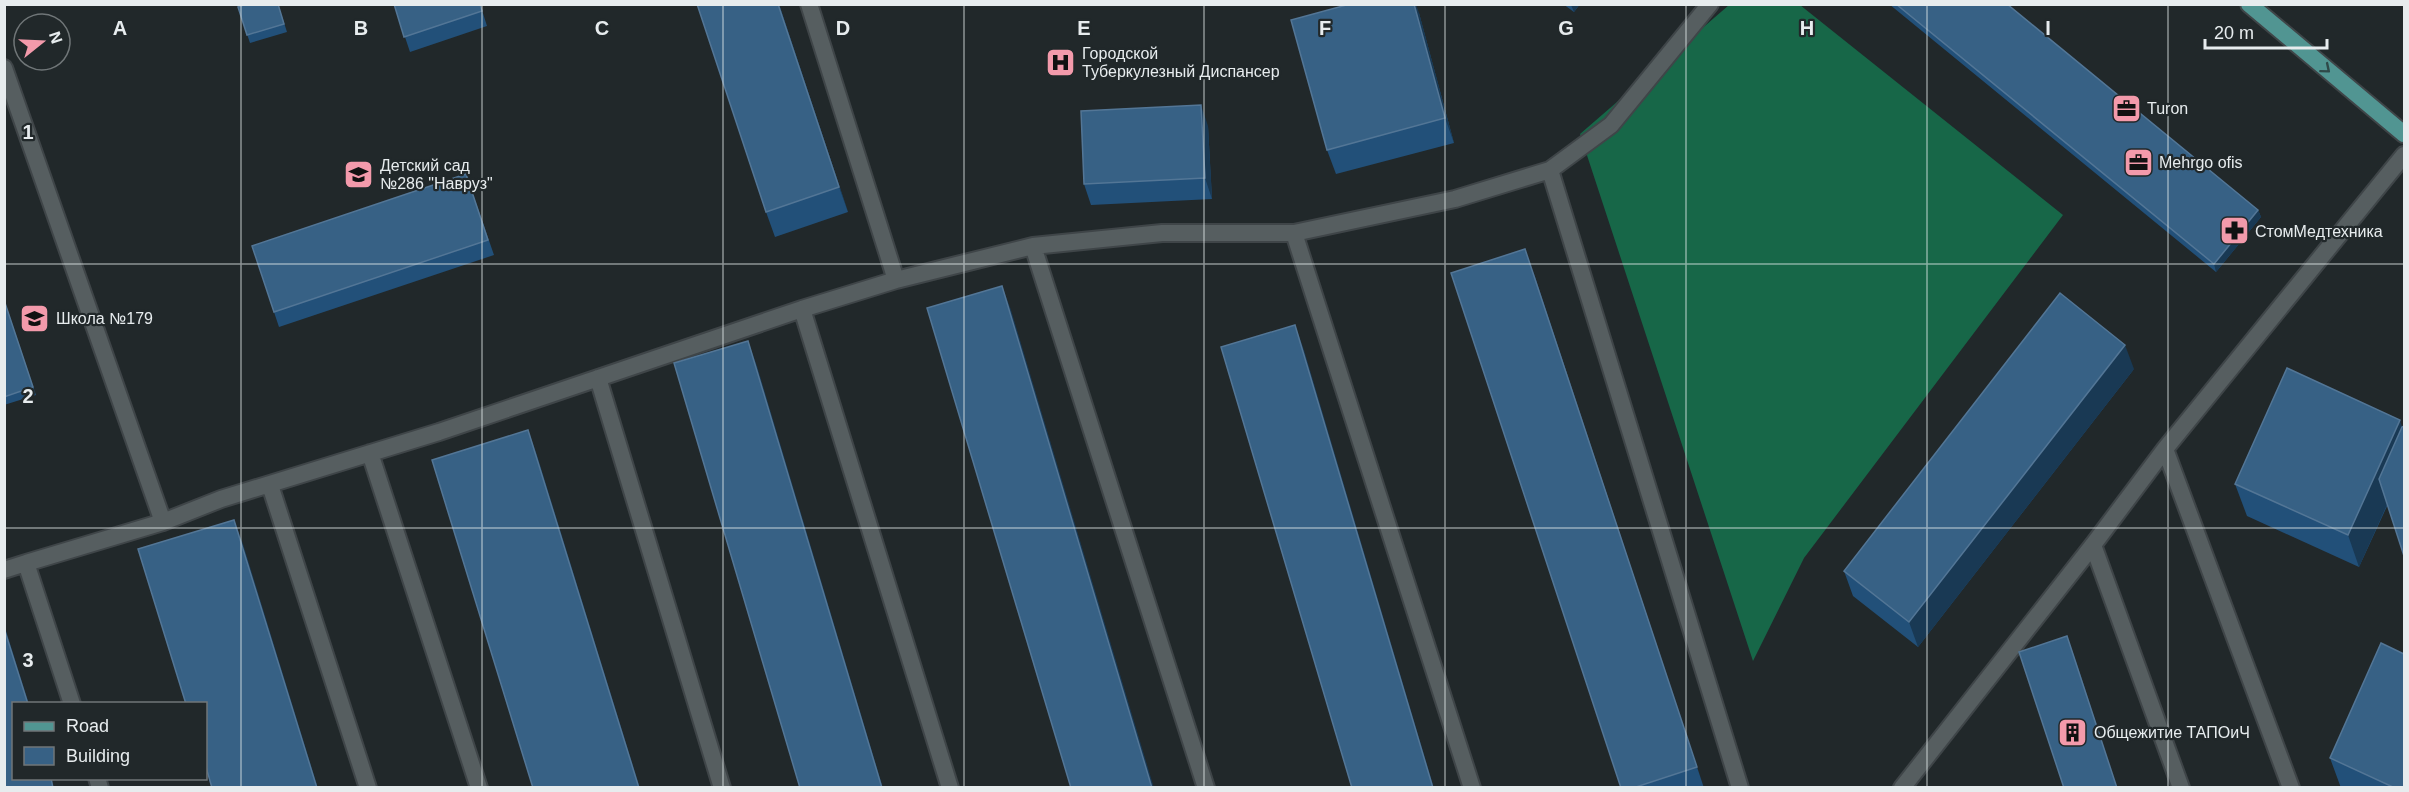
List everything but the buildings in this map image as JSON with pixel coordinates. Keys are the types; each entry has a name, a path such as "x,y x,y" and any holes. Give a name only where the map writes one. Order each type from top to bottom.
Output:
{"main road":[{"path":"2249,4 2404,134"}],"lane":[{"path":"809,4 896,280"},
{"path":"4,570 163,522 221,499 370,453 802,309 896,280 1033,246 1162,233 1294,233 1455,199 1550,170 1611,125 1710,4"},
{"path":"4,68 163,522"},
{"path":"1902,788 1916,780 2165,449 2404,155"},
{"path":"1550,170 1740,788"},
{"path":"1294,233 1472,788"},
{"path":"1033,246 1206,788"},
{"path":"802,309 950,788"},
{"path":"598,378 722,788"},
{"path":"2165,449 2291,788"},
{"path":"370,453 479,788"},
{"path":"270,485 368,788"},
{"path":"2093,545 2181,788"},
{"path":"26,563 71,702"}],"green space":[{"path":"1729,5 1800,5 2063,215 1804,558 1753,661 1580,134"}],"place":[{"name":"Городской Туберкулезный Диспансер","path":"1061,62"},
{"name":"Turon","path":"2126,108"},
{"name":"Mehrgo ofis","path":"2138,162"},
{"name":"Детский сад №286 \"Навруз\"","path":"359,174"},
{"name":"СтомМедтехника","path":"2234,231"},
{"name":"Школа №179","path":"35,318"},
{"name":"Общежитие ТАПОиЧ","path":"2073,732"}]}
